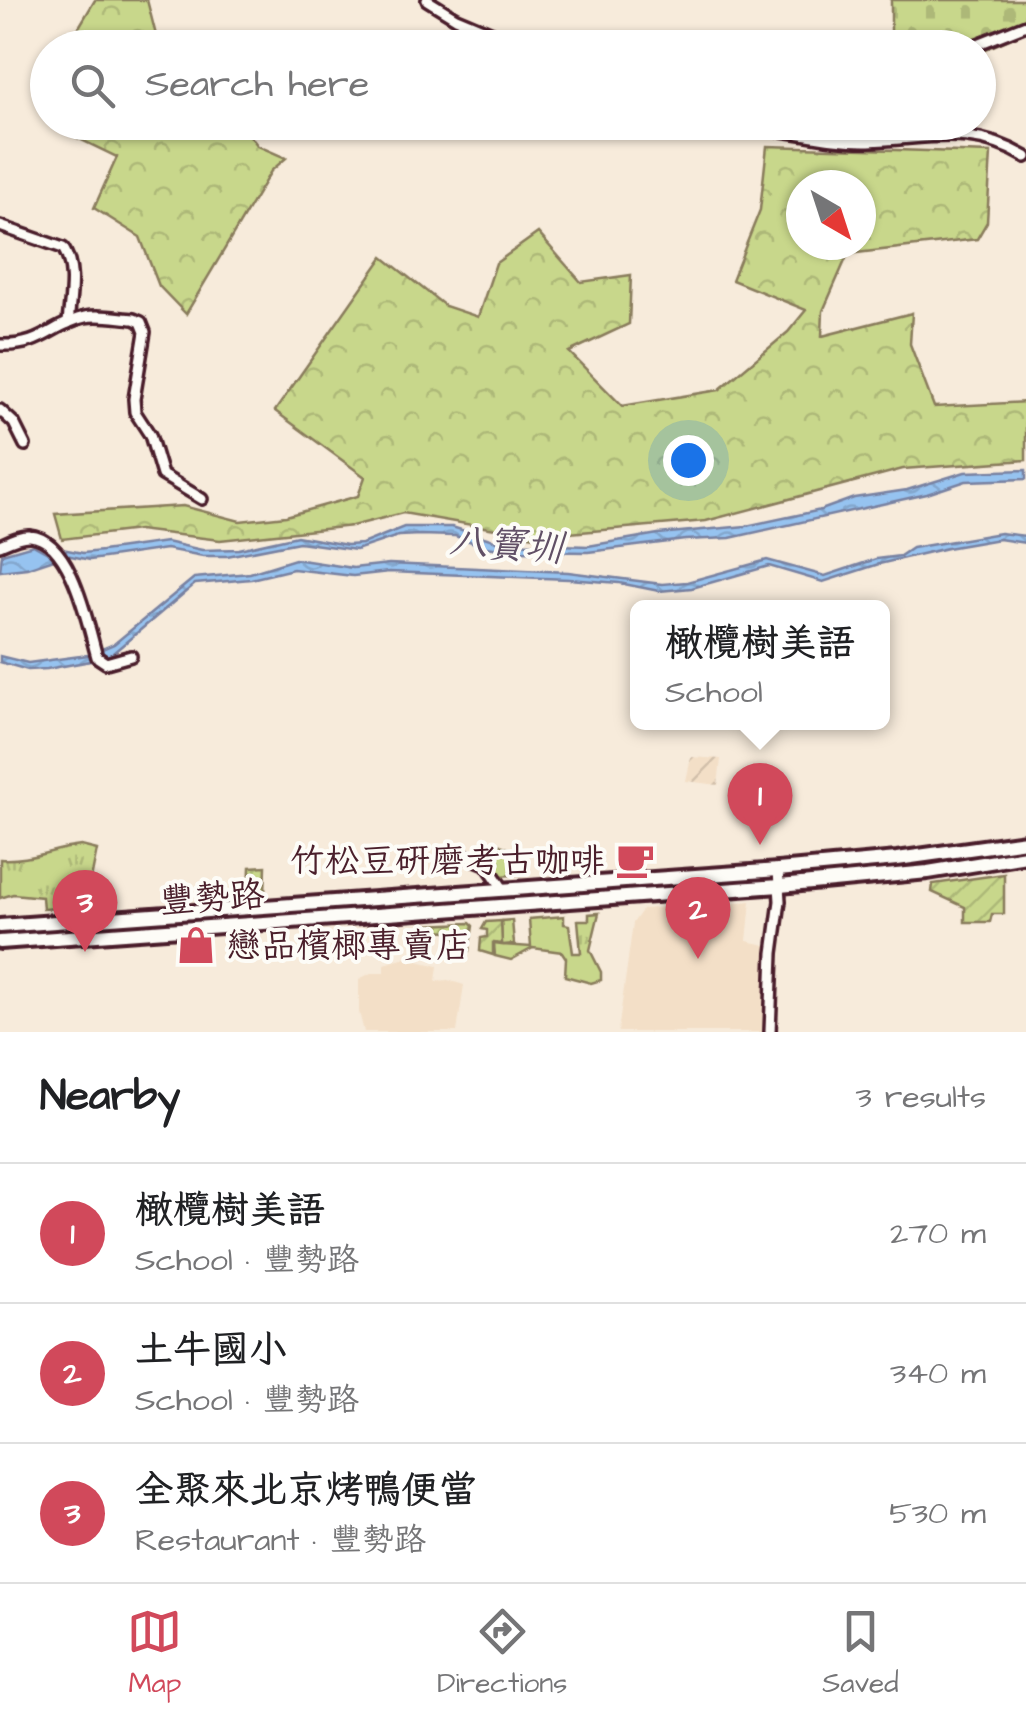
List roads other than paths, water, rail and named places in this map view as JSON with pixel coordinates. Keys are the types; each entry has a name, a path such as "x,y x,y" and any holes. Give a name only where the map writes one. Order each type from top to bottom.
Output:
{"main road":[{"name":"豐勢路","path":"0,926 778,870 1026,842"},
{"name":"豐勢路","path":"0,942 780,886 928,872 1026,856"}],"street":[{"path":"427,0 485,30"},
{"path":"996,37 1026,25"},
{"path":"985,140 1026,157"},
{"path":"0,226 64,248 72,275 68,323"},
{"path":"0,345 44,338 87,316 134,319 145,328 135,412 150,435 162,475 202,499"},
{"path":"0,410 14,424 25,445"},
{"path":"0,545 27,535 43,540 63,560 78,588 97,657 106,663 131,656"},
{"path":"466,856 486,864 504,890"},
{"path":"770,1032 778,870"},
{"path":"631,880 637,896"}],"water":[{"name":"八寶圳","path":"1026,470 1026,479 966,481 927,494 730,538 588,552 516,551 486,547 455,536 420,535 398,536 356,550 299,542 227,556 166,549 90,560 66,555 27,568 0,571 2,554 33,545 46,552 62,549 83,553 166,542 202,550 239,549 297,536 347,545 362,544 404,527 452,527 503,543 588,546 658,534 746,526 821,510 854,498 907,490 965,472"},
{"name":"八寶圳","path":"1000,533 1026,536 1026,543 999,539 947,548 823,582 769,566 692,588 659,591 569,579 389,572 353,576 293,569 251,579 195,584 107,658 28,670 0,662 0,656 28,663 88,655 114,644 194,578 250,573 295,559 353,568 389,564 568,572 662,584 687,582 767,560 825,576 876,559 900,556 912,548"}],"place":[{"name":"橄欖樹美語","path":"760,845"},
{"name":"竹松豆研磨考古咖啡","path":"635,860"},
{"name":"戀品檳榔專賣店","path":"196,945"},
{"name":"全聚來北京烤鴨便當","path":"85,952"},
{"name":"土牛國小","path":"698,959"}]}
